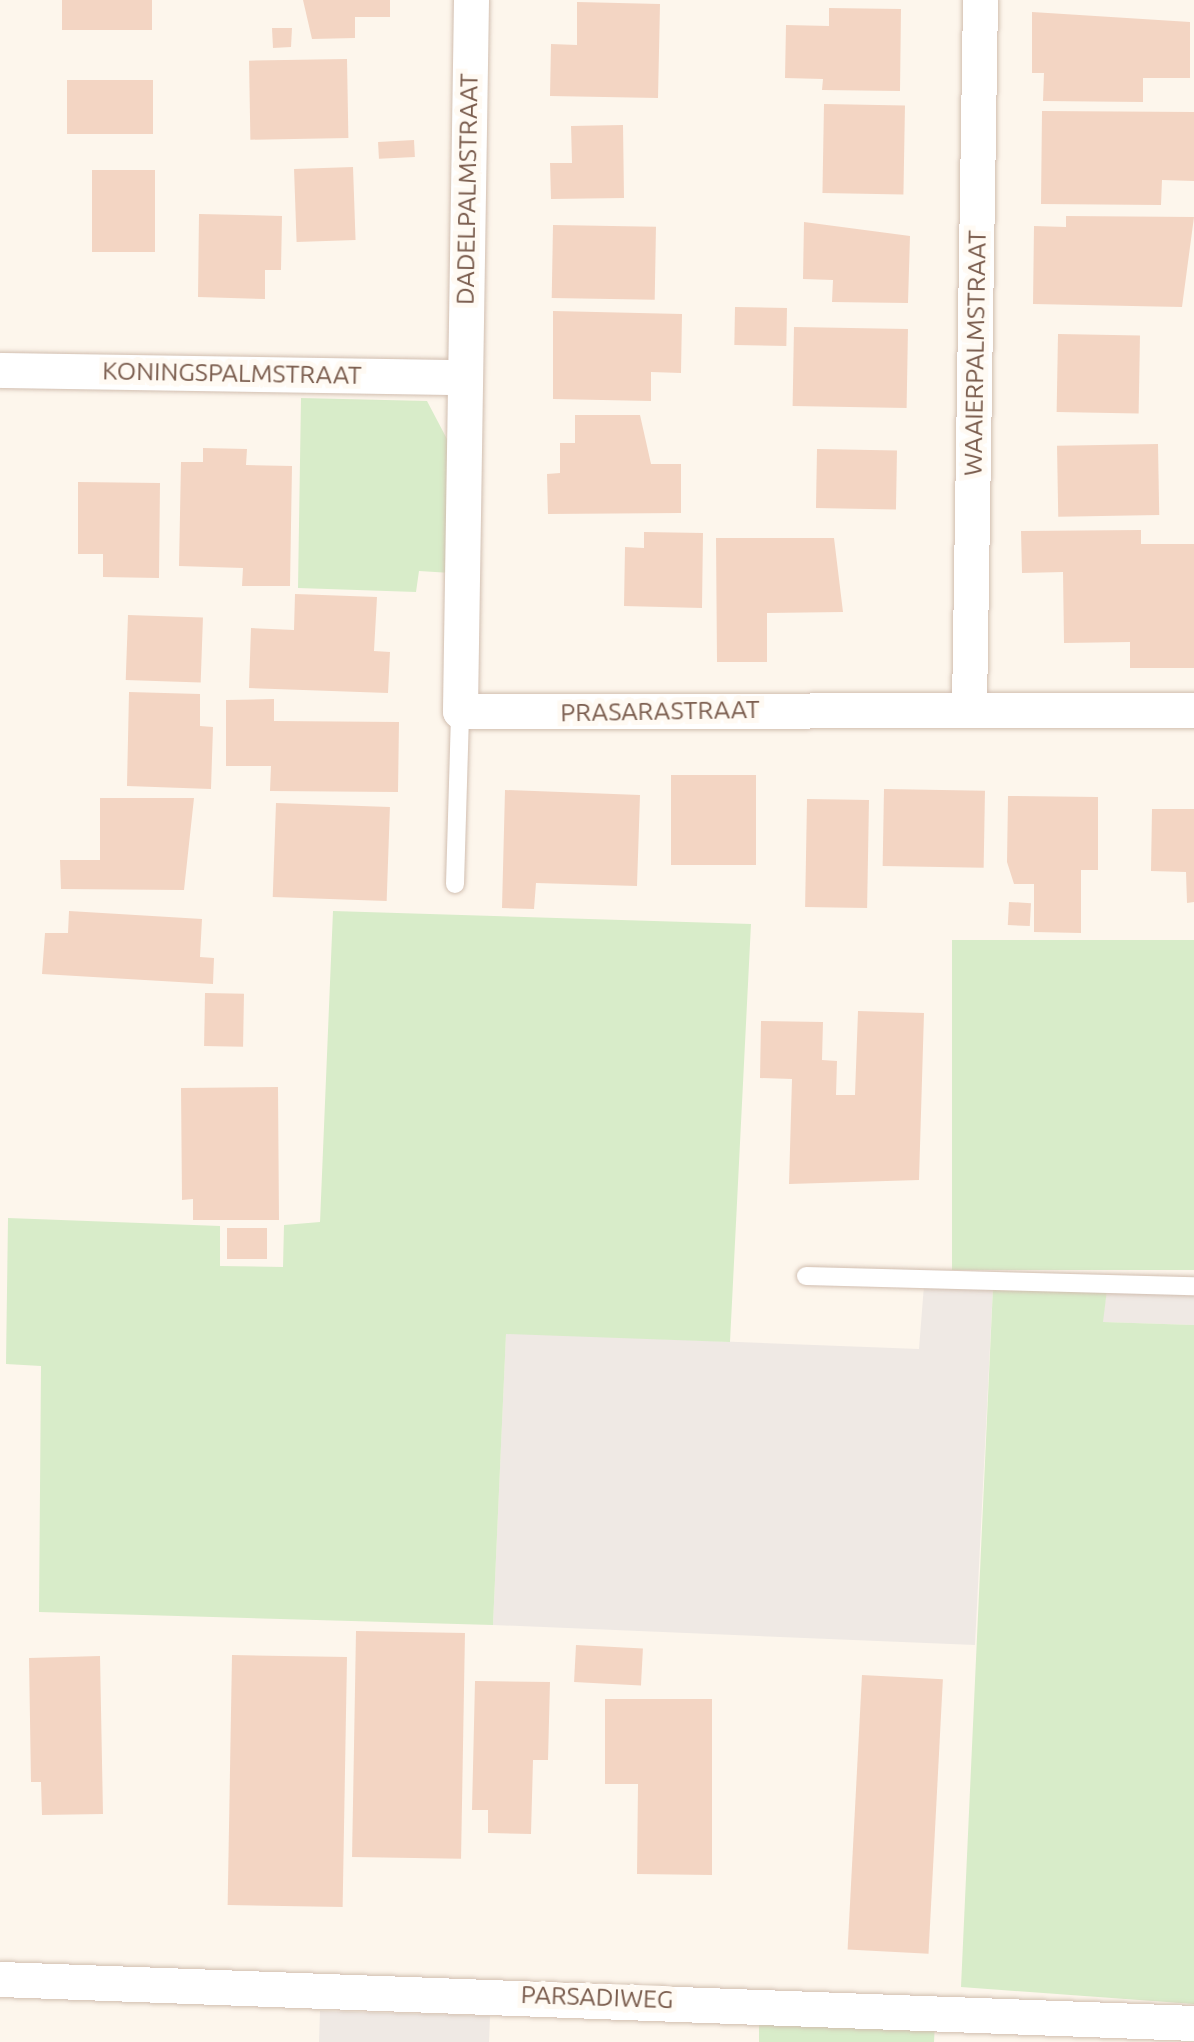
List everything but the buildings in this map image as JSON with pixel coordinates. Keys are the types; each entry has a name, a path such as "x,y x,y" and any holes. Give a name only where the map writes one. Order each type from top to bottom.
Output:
{"street":[{"name":"DADELPALMSTRAAT","path":"464,377 470,0"},
{"name":"WAAIERPALMSTRAAT","path":"969,707 980,0"},
{"name":"KONINGSPALMSTRAAT","path":"0,370 464,377"},
{"path":"460,711 464,377"},
{"name":"PRASARASTRAAT","path":"460,711 969,707 1194,710"},
{"name":"PARSADIWEG","path":"0,1979 1194,2023"}],"lane":[{"path":"455,884 460,711"},
{"path":"806,1276 1194,1286"}],"shaded area":[{"path":"924,1285 993,1287 975,1645 493,1625 506,1333 919,1349"},
{"path":"1107,1290 1194,1296 1194,1325 1102,1322"},
{"path":"320,2011 490,2016 489,2042 319,2042"}],"green space":[{"path":"301,398 427,401 447,439 451,573 419,571 416,592 298,588"},
{"path":"333,911 751,924 730,1342 506,1334 493,1625 39,1612 41,1366 6,1364 8,1218 220,1226 220,1266 283,1267 284,1225 320,1222"},
{"path":"952,940 1194,940 1194,1270 952,1270"},
{"path":"993,1287 1107,1290 1103,1322 1194,1325 1194,2004 961,1987"},
{"path":"759,2014 935,2024 934,2042 759,2042"}]}
